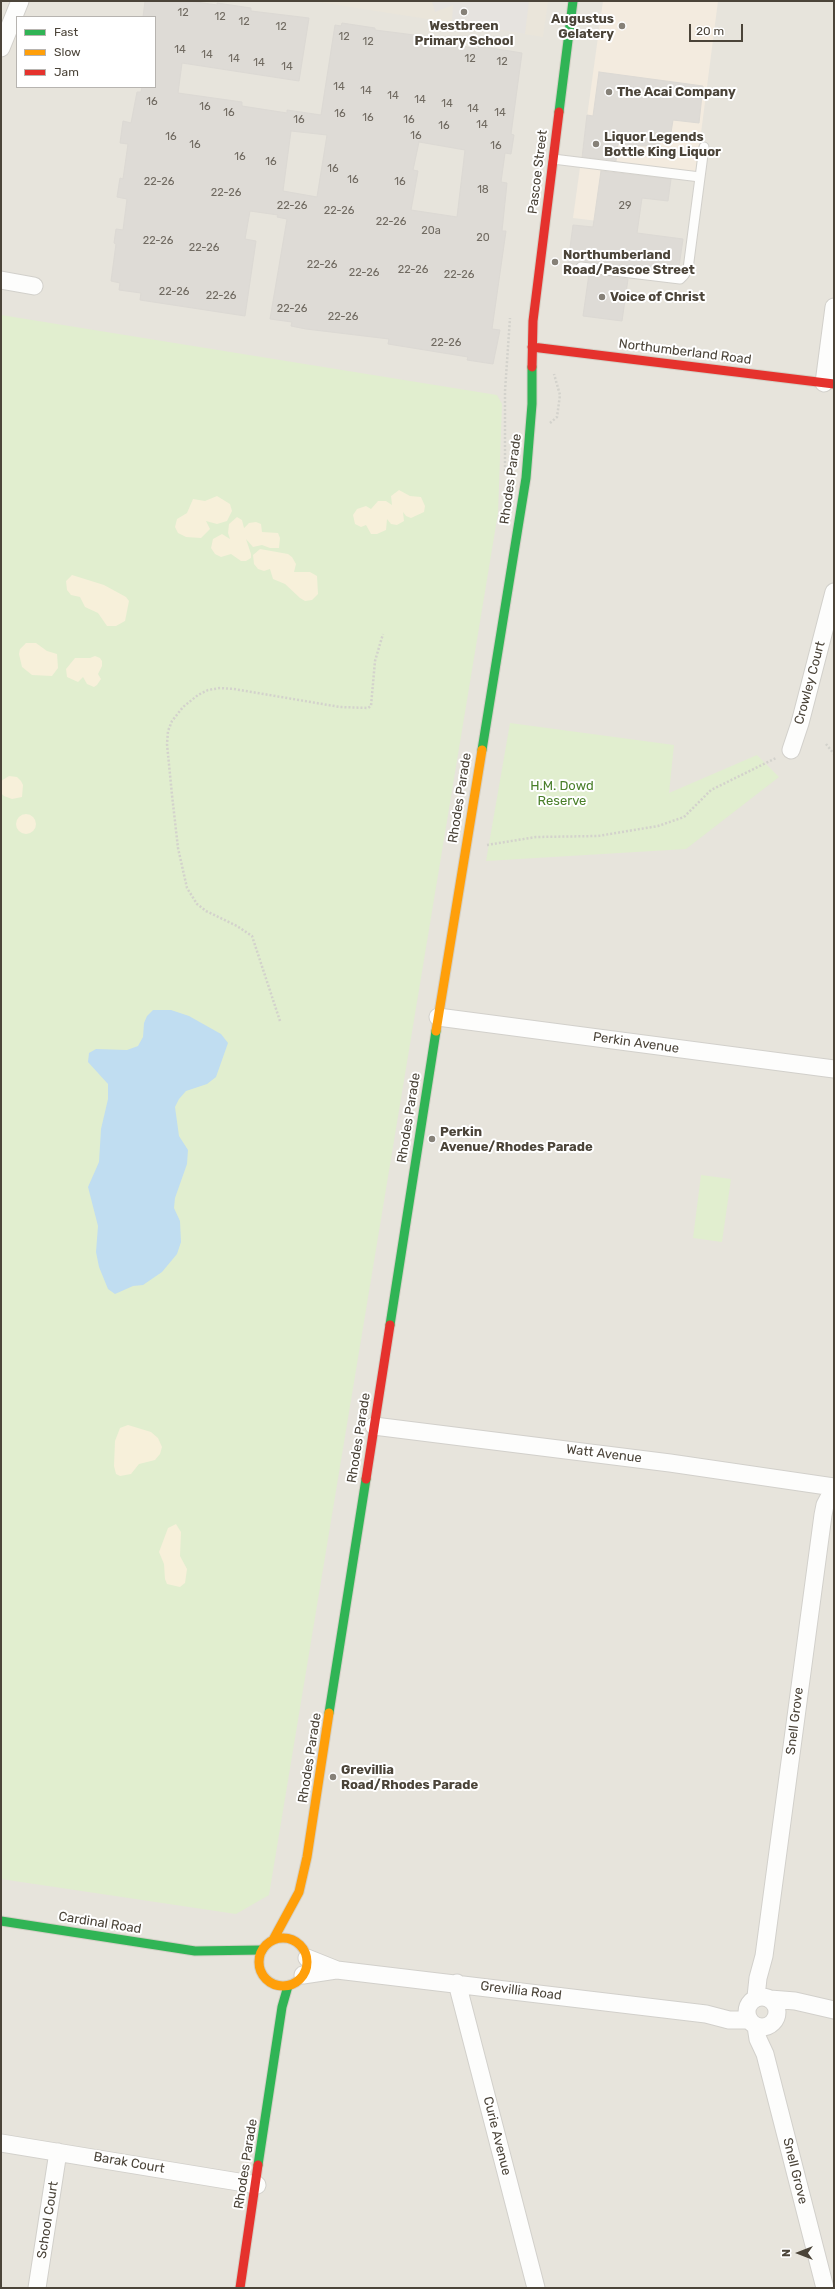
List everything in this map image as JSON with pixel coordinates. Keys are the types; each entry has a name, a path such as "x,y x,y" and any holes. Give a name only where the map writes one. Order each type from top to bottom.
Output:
{"main road":[{"name":"Pascoe Street","path":"532,347 533,321 573,1"},
{"name":"Northumberland Road","path":"532,347 829,383"},
{"name":"Rhodes Parade","path":"297,1914 298,1892 308,1850 438,1017 526,478 532,404 532,347"},
{"name":"Rhodes Parade","path":"273,1940 298,1892"},
{"name":"Cardinal Road","path":"1,1921 195,1951 230,1961"},
{"path":"250,1968 261,1973 268,1982 281,1987 288,1986 299,1980 303,1975 307,1958 298,1943 297,1929"},
{"path":"261,1973 259,1957 262,1950 273,1940 286,1938 298,1943"},
{"name":"Cardinal Road","path":"195,1951 262,1950"},
{"name":"Rhodes Parade","path":"268,1982 277,2044"},
{"name":"Rhodes Parade","path":"240,2288 257,2185 282,2007 288,1986"}],"street":[{"path":"1,48 20,1"},
{"path":"1,280 34,286"},
{"path":"829,383 834,307"},
{"name":"Crowley Court","path":"791,750 800,723 834,592"},
{"name":"Perkin Avenue","path":"438,1017 834,1069"},
{"name":"Watt Avenue","path":"374,1426 655,1461 834,1487"},
{"name":"Snell Grove","path":"825,2288 765,2054 761,2011 764,1956 823,1515 825,1505 834,1487"},
{"name":"Grevillia Road","path":"307,1958 336,1970"},
{"name":"Grevillia Road","path":"303,1975 336,1970 458,1983 706,2014 761,2011 795,2001 817,2008 834,2010"},
{"name":"Curie Avenue","path":"458,1983 536,2288"},
{"name":"Barak Court","path":"1,2143 257,2185"},
{"name":"School Court","path":"37,2288 58,2152"}],"lane":[{"path":"581,267 680,279 688,269 704,147"},
{"path":"553,159 700,177"}],"path":[{"path":"550,423 557,417 560,395 554,376"},
{"path":"280,1021 252,936 237,926 206,911 197,904 187,888 178,848 167,744 168,731 172,722 183,707 208,690 220,688 234,689 340,707 368,708 371,706 375,661 383,634"},
{"path":"826,744 834,754"},
{"path":"487,845 536,836 598,836 658,826 684,817 710,790 791,750"}],"shaded area":[{"path":"1,1 834,1 834,2288 1,2288"},
{"name":"Westbreen Primary School","path":"312,1 548,1 543,37"},
{"path":"432,1 529,1 525,34 452,22 453,5 435,12"},
{"path":"603,1 718,1 696,172 634,164 628,215 631,225 573,218"}],"green space":[{"path":"1,315 497,395 502,404 498,513 269,1895 236,1914 1,1879"},
{"name":"H.M. Dowd Reserve","path":"510,723 674,745 669,793 757,755 779,777 686,849 486,861"},
{"path":"701,1175 731,1179 722,1242 693,1238"}],"sand":[{"path":"399,490 410,496 421,497 425,506 424,512 411,518 406,516 403,512 404,521 397,525 391,524 387,519 386,530 377,534 371,534 366,525 361,527 355,524 353,515 357,509 366,506 371,509 378,501 386,501 392,505 391,496"},
{"path":"217,496 230,504 232,511 227,521 217,524 206,521 210,529 201,538 186,537 178,533 175,527 177,519 187,513 193,499 205,501"},
{"path":"237,517 242,520 244,528 249,523 256,522 261,524 262,532 278,533 280,538 279,548 270,548 262,545 253,547 246,539 251,558 246,561 241,561 231,554 221,557 215,554 211,548 213,539 222,534 230,539 228,533 229,524"},
{"path":"260,549 288,554 292,557 296,564 294,572 310,572 317,576 318,594 312,600 305,601 285,584 273,579 270,569 264,571 258,569 254,564 253,555"},
{"path":"72,575 104,585 126,597 129,601 125,621 116,626 107,626 98,613 85,607 80,597 71,595 67,590 66,581"},
{"path":"26,643 36,643 47,651 57,654 58,668 52,676 32,675 22,667 19,654 20,649"},
{"path":"95,656 100,658 102,661 102,666 98,674 101,679 97,685 94,687 87,684 83,677 78,682 67,677 66,669 75,658 90,658"},
{"path":"9,776 17,777 21,781 23,785 22,797 12,799 1,793 1,781"},
{"path":"26,814 33,817 36,824 33,831 26,834 19,831 16,824 19,817"},
{"path":"128,1425 151,1432 158,1438 162,1447 160,1454 155,1460 139,1464 131,1474 120,1476 116,1474 114,1466 115,1441 120,1428"},
{"path":"176,1524 181,1532 180,1556 187,1569 185,1583 180,1587 167,1584 165,1579 164,1564 159,1552 168,1528"}],"water":[{"path":"153,1010 171,1010 189,1016 221,1034 228,1043 216,1077 207,1084 186,1091 179,1099 175,1107 179,1136 188,1150 187,1164 175,1198 174,1208 180,1221 181,1242 177,1254 162,1272 143,1285 133,1286 115,1294 108,1289 99,1267 96,1252 98,1226 88,1187 99,1162 101,1129 108,1099 108,1084 88,1062 89,1053 96,1049 127,1050 138,1046 143,1037 144,1023 147,1016"}],"building":[{"path":"145,1 189,1 217,5 217,3 251,8 251,11 309,18 299,81 182,63 178,93 242,102 242,106 287,113 287,110 321,115 335,25 341,26 342,23 375,28 375,30 438,38 437,40 444,41 444,43 478,49 479,46 522,53 511,134 514,135 511,154 505,153 501,182 507,183 502,231 506,231 492,329 500,330 493,364 467,360 468,357 388,344 389,339 306,329 291,326 292,322 270,319 287,219 277,217 278,215 250,211 245,239 256,241 245,316 140,300 141,293 119,290 120,283 111,281 116,244 114,243 116,229 123,230 127,199 117,197 120,178 123,179 128,144 120,143 123,121 131,123 137,92 141,92 142,88 156,88 156,16 143,16","holes":["291,131 327,135 317,197 283,191","419,142 465,150 457,217 411,210 418,171 413,170"]},
{"path":"599,72 703,86 699,123 673,120 670,139 660,138 659,147 618,144 616,161 582,157 587,115 593,116"},
{"path":"601,171 671,179 668,201 642,198 637,233 683,239 678,273 582,261 576,264 568,263 573,225 593,227"},
{"name":"Voice of Christ","path":"589,274 628,279 622,321 583,316"}],"traffic: fast":[{"path":"559,112 573,1"},
{"path":"482,750 526,478 532,404 532,367"},
{"path":"390,1325 436,1031"},
{"path":"329,1713 366,1479"},
{"path":"1,1921 195,1951 262,1950"},
{"path":"258,2165 282,2007 288,1986"}],"traffic: slow":[{"path":"436,1031 482,750"},
{"path":"273,1940 299,1892 307,1857 329,1713"},
{"path":"278,1938 288,1938 300,1945 307,1957 307,1962 307,1967 300,1979 288,1986 278,1986 270,1982 263,1975 259,1967 259,1957 263,1949 270,1942 278,1938"}],"traffic: jam":[{"path":"532,367 533,321 559,112"},
{"path":"532,347 834,384"},
{"path":"366,1479 390,1325"},
{"path":"240,2288 258,2165"}],"place":[{"name":"Westbreen Primary School","path":"464,12"},
{"name":"Augustus Gelatery","path":"622,26"},
{"name":"The Acai Company","path":"609,92"},
{"name":"Liquor Legends Bottle King Liquor","path":"596,144"},
{"name":"Northumberland Road/Pascoe Street","path":"555,262"},
{"name":"Voice of Christ","path":"602,297"},
{"name":"Perkin Avenue/Rhodes Parade","path":"432,1139"},
{"name":"Grevillia Road/Rhodes Parade","path":"333,1777"}]}
